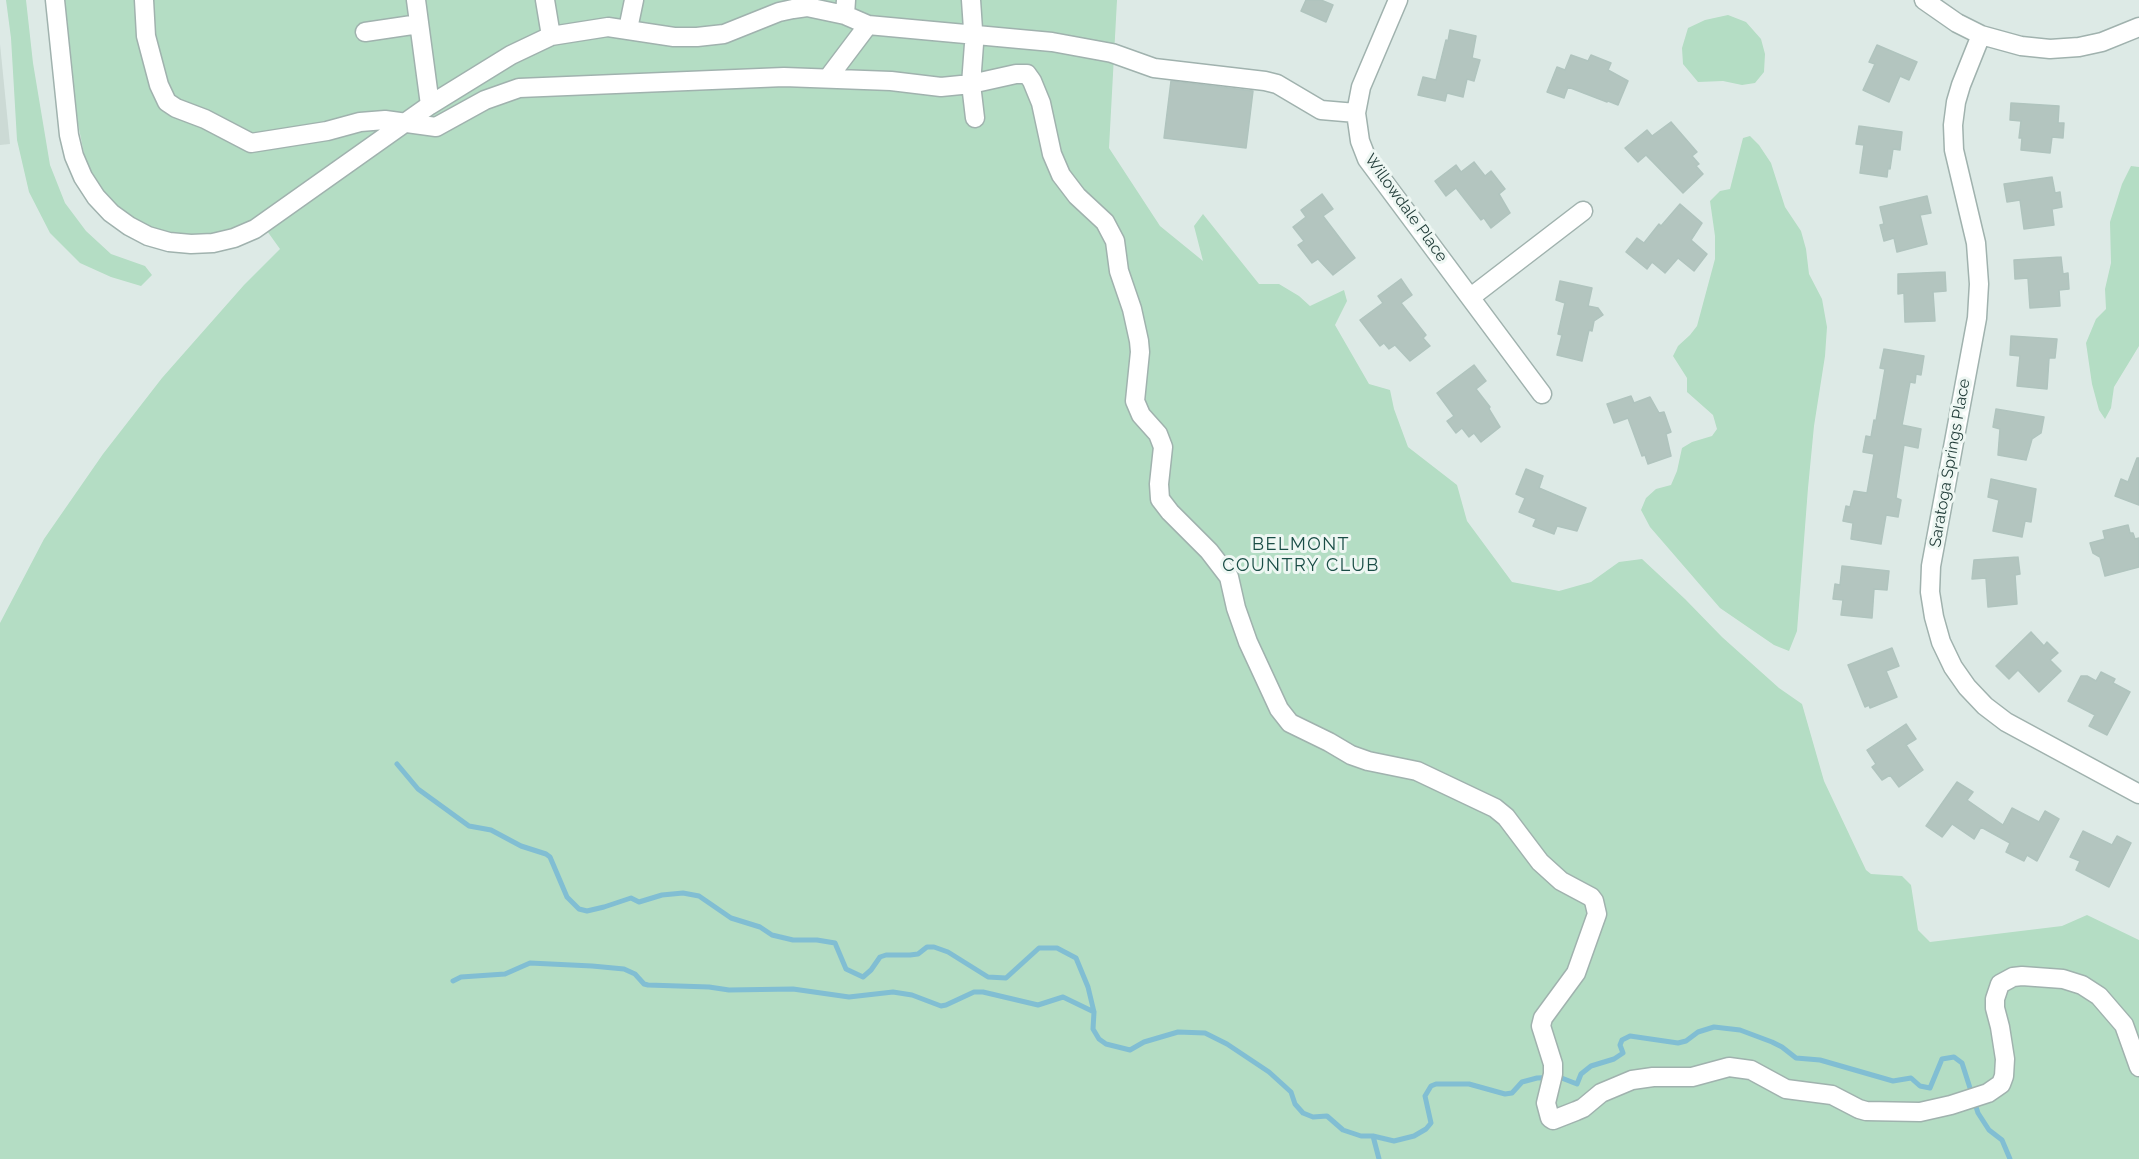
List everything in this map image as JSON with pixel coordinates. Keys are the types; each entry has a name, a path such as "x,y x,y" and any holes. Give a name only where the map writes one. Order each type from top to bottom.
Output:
{"street":[{"path":"55,0 69,135 82,177 111,213 129,226 148,236 169,242 191,244 213,243 234,238 255,229 430,105 511,55 551,36 592,28 628,29 674,37 724,34 777,6 846,8 868,25 1062,44 1112,53 1154,68 1265,81 1277,84 1322,110 1356,113"},
{"path":"144,0 146,36 159,85 167,102 251,142 327,130 360,122 385,120 436,127 485,100 519,88 773,78 891,81 941,87 1027,74 1041,103 1052,154 1061,175 1082,201 1105,222 1115,241 1119,271 1132,309 1139,341 1135,401 1141,415 1158,434 1163,447 1159,484 1160,499 1209,551 1229,577 1236,608 1252,654 1285,717 1290,723 1351,755 1368,761 1417,771 1495,807 1506,817 1540,862 1561,881 1591,897 1594,901 1597,914 1576,972 1543,1018 1541,1026 1552,1064 1546,1103 1547,1112 1553,1120 1583,1108 1611,1087 1632,1080 1653,1077 1692,1077 1721,1068 1737,1067 1751,1070 1786,1089 1832,1095 1866,1111 1920,1112 1951,1106 1988,1093 2001,1084 2006,1067 1995,1008 1997,990 2000,984 2013,977 2031,975 2073,982 2090,990 2109,1005 2124,1024 2139,1067"},
{"path":"416,0 430,105"},
{"path":"545,0 551,36"},
{"path":"628,29 634,0"},
{"path":"971,0 974,34 971,84 975,118"},
{"name":"Willowdale Place","path":"1398,0 1361,87 1356,113 1360,141 1367,159 1542,394"},
{"path":"1924,0 1957,23 1981,35 2021,46 2050,49 2079,47 2102,42 2139,27"},
{"path":"365,32 419,24"},
{"path":"828,78 868,25"},
{"name":"Saratoga Springs Place","path":"1981,35 1958,93 1953,125 1954,150 1976,243 1979,284 1977,318 1931,566 1930,592 1934,617 1941,642 1953,667 1984,706 2006,722 2139,794"},
{"path":"1471,297 1583,211"}],"shaded area":[{"path":"0,44 10,144 0,145"}],"green space":[{"path":"6,0 26,0 33,63 50,165 65,203 86,231 111,254 145,266 152,275 141,286 111,277 80,263 50,233 29,192 17,140 11,38"},
{"path":"65,0 1117,0 1109,148 1160,226 1203,261 1194,226 1203,214 1259,284 1279,284 1310,306 1344,290 1347,301 1335,325 1369,384 1390,390 1394,409 1408,447 1457,485 1467,521 1512,582 1559,591 1591,582 1619,562 1642,559 1722,637 1779,688 1802,704 1824,781 1866,870 1871,874 1902,876 1911,885 1918,930 1930,942 2062,926 2087,915 2139,940 2139,1159 0,1159 0,623 44,539 103,454 162,378 244,285 280,249 257,217 235,229 206,237 161,233 138,223 117,206 99,186 86,163 78,124"},
{"path":"1728,15 1746,22 1761,39 1765,54 1764,72 1755,83 1742,85 1723,81 1698,82 1683,64 1682,48 1688,28 1705,20"},
{"path":"1750,136 1771,163 1785,207 1801,231 1809,274 1822,299 1827,327 1814,426 1797,631 1789,651 1774,645 1720,608 1650,527 1641,510 1646,498 1656,489 1671,485 1682,448 1692,442 1712,436 1717,429 1713,415 1687,392 1687,378 1673,356 1678,346 1697,326 1715,259 1715,236 1710,201 1720,191 1730,189 1743,138"},
{"path":"2131,166 2139,167 2139,346 2114,387 2111,408 2105,419 2099,410 2092,384 2086,343 2096,319 2106,309 2105,289 2111,263 2110,222 2122,184"}],"building":[{"path":"1306,0 1321,0 1333,5 1326,22 1301,11"},
{"path":"1450,30 1476,36 1472,58 1480,60 1474,81 1467,79 1463,97 1447,93 1445,101 1418,95 1423,77 1436,80"},
{"path":"1877,45 1917,62 1909,80 1900,76 1889,102 1863,90 1875,64 1869,62"},
{"path":"1571,55 1588,61 1591,55 1611,63 1608,70 1628,81 1618,105 1568,87 1564,98 1547,92 1557,67 1565,70"},
{"path":"1171,81 1253,91 1246,148 1164,138"},
{"path":"2011,103 2059,106 2058,123 2064,123 2063,138 2052,137 2050,153 2021,150 2022,138 2019,138 2021,121 2010,120"},
{"path":"1671,122 1697,152 1692,156 1699,164 1696,166 1703,174 1683,193 1646,155 1638,162 1625,148 1647,130 1652,136"},
{"path":"1859,126 1902,132 1900,150 1893,149 1887,177 1860,173 1864,145 1856,144"},
{"path":"1474,162 1485,176 1491,171 1505,189 1499,194 1510,213 1491,228 1484,218 1481,220 1456,188 1446,196 1435,181 1456,165 1461,172"},
{"path":"2052,177 2055,193 2060,192 2062,207 2052,209 2054,225 2024,229 2020,200 2007,202 2004,184"},
{"path":"1322,194 1333,209 1323,216 1355,258 1333,275 1318,259 1312,263 1298,245 1304,241 1293,227 1306,217 1301,210"},
{"path":"1927,196 1931,213 1920,215 1927,244 1897,252 1894,238 1884,241 1880,225 1884,224 1880,207"},
{"path":"1680,204 1702,223 1691,240 1707,254 1694,271 1678,258 1665,273 1652,262 1647,269 1626,252 1637,238 1644,243 1659,224 1661,226"},
{"path":"2061,257 2063,274 2068,273 2069,289 2059,290 2060,306 2030,308 2028,278 2015,279 2014,260"},
{"path":"1945,272 1946,291 1933,292 1935,321 1905,322 1904,293 1898,294 1898,274"},
{"path":"1401,279 1412,295 1401,303 1426,335 1423,338 1430,346 1410,361 1395,345 1389,349 1384,343 1380,346 1360,320 1383,303 1378,296"},
{"path":"1560,281 1592,288 1588,306 1598,308 1603,315 1594,321 1592,331 1589,330 1582,361 1557,355 1562,335 1558,334 1565,303 1556,300"},
{"path":"2011,336 2057,339 2055,358 2049,358 2047,389 2017,386 2020,356 2010,355"},
{"path":"1884,349 1924,356 1921,375 1916,374 1915,383 1910,382 1902,425 1921,429 1918,448 1904,445 1896,498 1901,500 1898,517 1886,515 1881,544 1851,539 1853,523 1843,521 1846,506 1850,507 1854,491 1867,493 1874,454 1863,452 1866,436 1871,437 1874,420 1876,421 1885,369 1880,368"},
{"path":"1474,365 1486,381 1476,389 1490,407 1500,427 1481,442 1474,433 1469,437 1462,428 1456,433 1447,421 1454,416 1437,393"},
{"path":"1631,396 1634,403 1650,397 1659,413 1664,412 1671,432 1666,434 1671,456 1648,464 1645,455 1642,456 1628,418 1614,423 1607,404"},
{"path":"1996,409 2044,417 2041,433 2032,439 2026,460 1998,455 2000,429 1993,427"},
{"path":"2137,458 2139,458 2139,505 2115,496 2121,479 2128,482"},
{"path":"1526,469 1543,476 1539,488 1586,508 1577,531 1557,526 1554,534 1533,526 1536,519 1519,512 1525,498 1516,494"},
{"path":"1991,479 2036,489 2031,522 2025,521 2022,537 1993,531 1999,500 1988,497"},
{"path":"2128,525 2135,539 2139,538 2139,567 2105,576 2100,557 2093,553 2090,543 2105,539 2103,531"},
{"path":"2018,557 2020,574 2015,575 2017,604 1988,607 1986,578 1972,579 1974,560"},
{"path":"1842,566 1889,571 1887,590 1874,589 1872,618 1841,615 1843,600 1833,599 1835,584 1840,585"},
{"path":"2031,632 2044,646 2047,642 2058,653 2050,660 2061,671 2039,692 2018,670 2009,679 1996,666"},
{"path":"1892,648 1899,666 1886,671 1897,697 1870,708 1869,705 1865,707 1848,665"},
{"path":"2101,672 2115,679 2113,683 2130,692 2107,735 2089,726 2095,715 2068,701 2081,676 2087,676 2096,681"},
{"path":"1906,724 1916,739 1906,745 1923,770 1899,787 1890,775 1882,780 1872,767 1876,764 1867,750"},
{"path":"1957,782 1973,792 1967,800 2003,825 2012,808 2039,822 2045,811 2059,819 2037,861 2027,855 2024,861 2006,852 2010,843 1981,827 1974,839 1952,824 1942,837 1926,826"},
{"path":"2083,831 2112,845 2117,836 2131,843 2109,887 2076,870 2080,861 2070,857"}],"waterway":[{"path":"397,764 418,789 469,826 491,830 521,846 550,857 567,897 579,909 587,911 631,898 639,902 662,895 683,893 699,896 731,918 760,927 772,935 793,940 835,943 846,969 863,977 880,957 918,954 927,947 934,947 948,952 988,977 1006,978 1039,948 1057,948 1076,958 1088,987 1094,1012 1093,1029 1099,1039 1106,1044 1130,1050 1144,1042 1178,1032 1205,1033 1227,1044 1269,1072 1291,1092 1295,1104 1303,1113 1313,1117 1327,1116 1343,1130 1361,1136 1394,1141 1414,1136 1426,1129 1431,1123 1425,1096 1431,1086 1436,1084 1469,1084 1505,1094 1512,1093 1522,1082 1537,1078 1559,1077 1577,1084 1581,1074 1591,1066 1614,1059 1623,1053 1620,1045 1622,1040 1630,1036 1678,1043 1686,1041 1698,1032 1714,1027 1740,1030 1772,1042 1796,1058 1820,1060 1893,1081 1911,1078 1920,1086 1930,1088 1942,1059 1954,1057 1962,1063 1978,1113 1989,1130 2002,1140 2010,1159"},
{"path":"453,981 461,977 505,974 530,963 624,969 635,974 644,984 648,985 729,990 793,989 849,997 893,992 912,995 941,1006 974,992 1038,1005 1063,997 1094,1012"},
{"path":"1373,1136 1379,1159"}],"district":[{"name":"BELMONT COUNTRY CLUB","path":"1301,555"}]}
